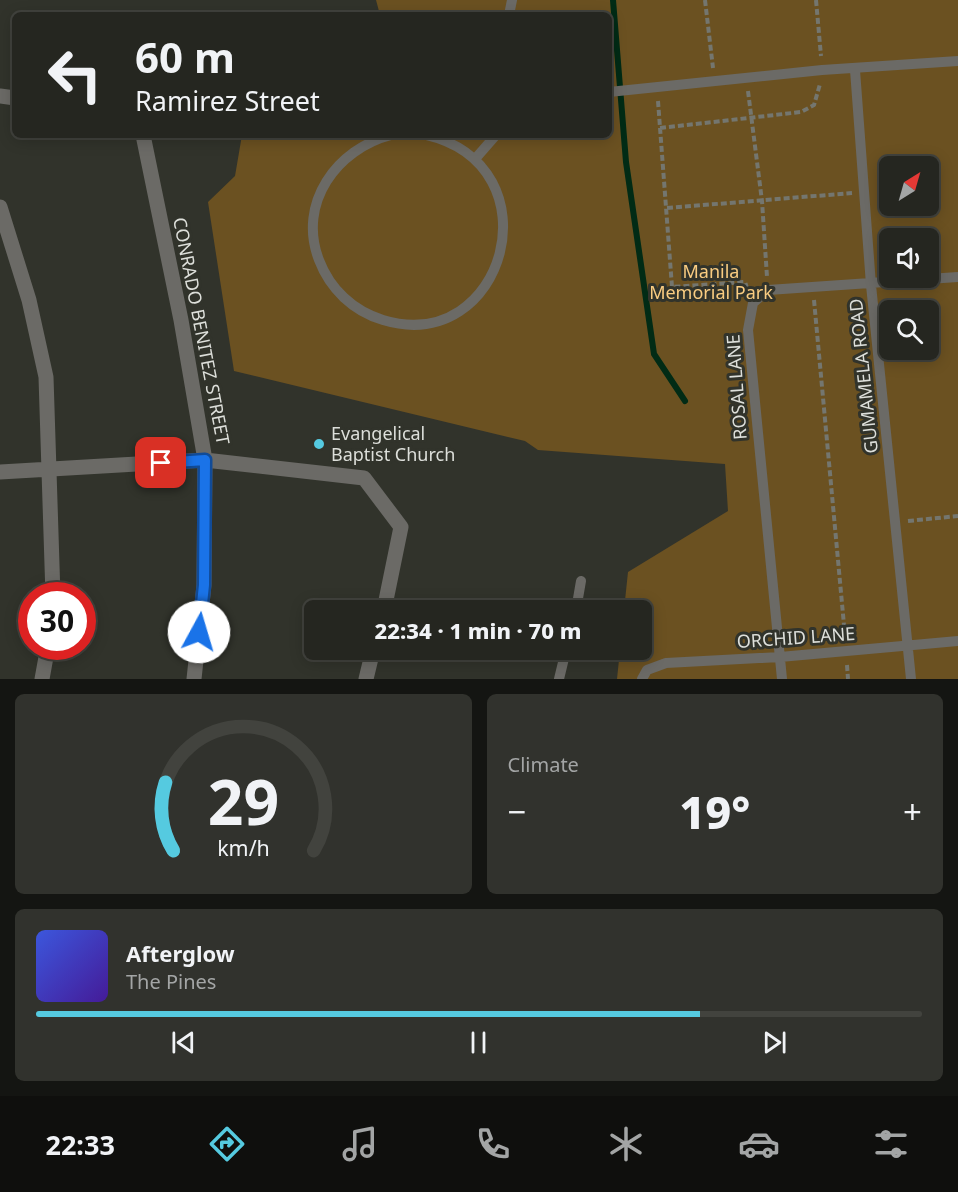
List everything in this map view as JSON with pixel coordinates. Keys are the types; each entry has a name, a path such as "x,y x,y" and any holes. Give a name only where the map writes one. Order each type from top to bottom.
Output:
{"street":[{"name":"CONRADO BENITEZ STREET","path":"144,138 181,320 205,460 204,585 194,679"},
{"path":"0,207 29,300 46,377 51,470 53,582"},
{"path":"0,472 205,460 364,478 401,526 386,600"},
{"path":"42,679 45,660"},
{"path":"366,679 371,660"}],"lane":[{"path":"612,92 822,70 855,70 958,61"},
{"name":"GUMAMELA ROAD","path":"855,70 871,285 911,679"},
{"path":"383,138 359,147 333,170 317,202 314,237 323,270 338,292 358,310 391,323 408,324 443,318 473,300 494,272 504,239 504,221 495,187 475,159 437,138"},
{"path":"475,159 493,138"},
{"path":"753,303 768,290 871,285 958,277"},
{"name":"ROSAL LANE","path":"753,303 748,330 782,679"},
{"path":"578,600 581,581"},
{"name":"ORCHID LANE","path":"642,679 647,670 666,663 780,657 958,641"},
{"path":"559,679 564,660"}],"path":[{"path":"705,0 714,80"},
{"path":"660,128 801,112 814,105 822,70 816,0"},
{"path":"747,77 762,201 768,290"},
{"path":"651,88 660,128 672,287 745,282 753,303"},
{"path":"667,208 864,192"},
{"path":"813,288 848,679"},
{"path":"895,522 958,516"}],"green space":[{"name":"Manila Memorial Park","path":"376,0 958,0 958,679 617,679 619,660 652,660 652,600 625,600 628,572 728,511 725,464 538,450 525,441 234,371 208,202 235,176 241,138 612,138 612,12 379,12"}],"waterway":[{"path":"613,0 626,162 654,354 685,401"}],"place":[{"name":"Evangelical Baptist Church","path":"319,444"}],"route":[{"path":"161,463 205,460 204,585 199,632"}]}
